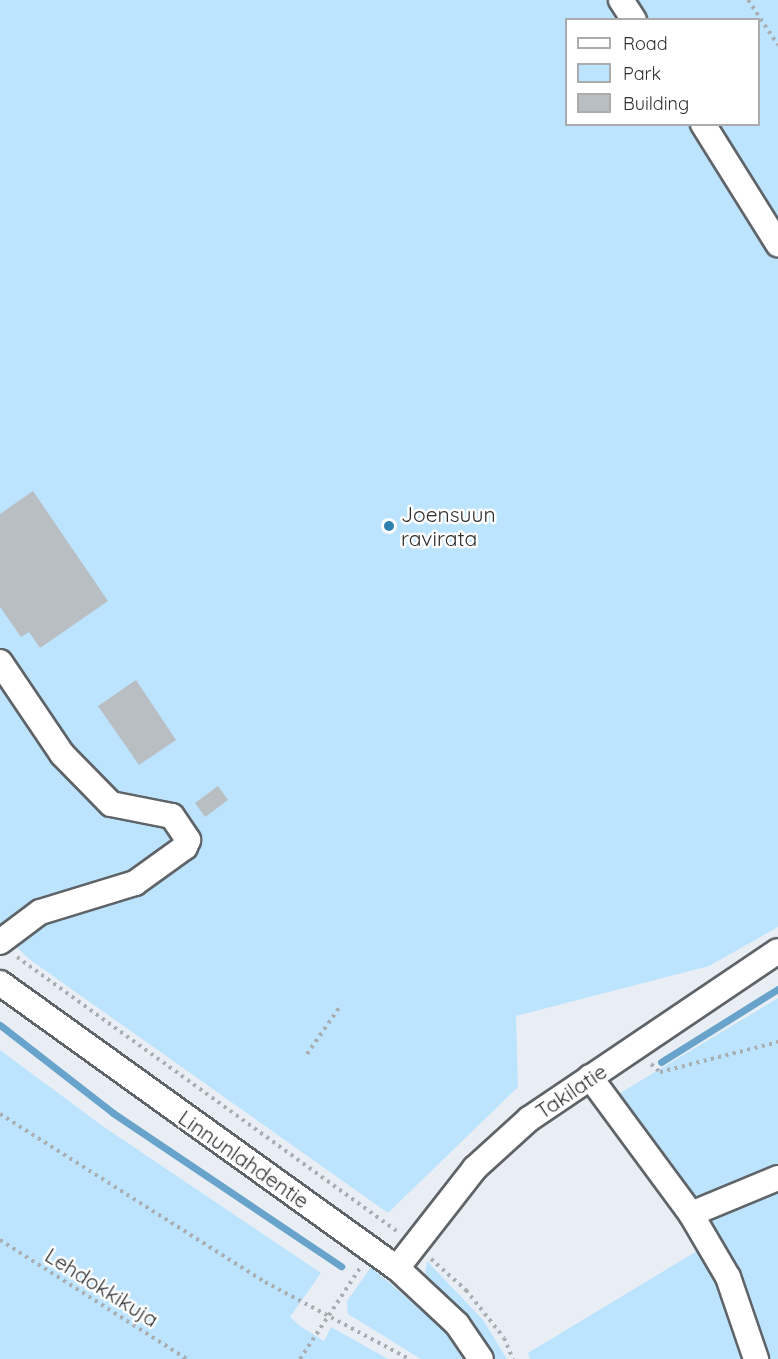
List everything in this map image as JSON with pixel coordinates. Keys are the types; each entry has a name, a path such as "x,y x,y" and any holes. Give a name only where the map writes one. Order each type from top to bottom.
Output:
{"street":[{"path":"621,0 633,18"},
{"path":"704,126 778,244"},
{"path":"0,662 62,754 111,804 172,816 189,840 185,847 135,883 40,912 4,946"},
{"name":"Takilatie","path":"397,1268 475,1168 529,1119 778,951"},
{"name":"Linnunlahdentie","path":"0,983 397,1268 457,1324 478,1354"},
{"path":"590,1077 691,1214 728,1277 756,1359"},
{"path":"691,1214 778,1178"}],"path":[{"path":"748,0 778,45"},
{"path":"4,946 416,1245 466,1290 504,1338 513,1359"},
{"path":"307,1054 341,1005"},
{"path":"637,1046 660,1072 778,1042"},
{"path":"0,1114 265,1282 330,1313 409,1359"},
{"name":"Lehdokkikuja","path":"0,1240 187,1359"},
{"path":"300,1359 372,1250"}],"green space":[{"name":"Joensuun ravirata","path":"0,0 778,0 778,927 709,966 516,1016 518,1087 388,1213 29,959 0,931"},
{"path":"778,998 778,1359 530,1359 528,1353 715,1240 612,1098"},
{"path":"0,1050 104,1127 321,1273 290,1317 300,1326 324,1341 331,1327 388,1359 0,1359"},
{"path":"427,1261 483,1320 507,1359 494,1359 425,1274"},
{"path":"371,1267 444,1330 463,1359 421,1359 348,1314 347,1301"}],"building":[{"path":"33,491 108,601 40,648 29,632 21,637 0,607 0,514"},
{"path":"136,680 176,740 139,765 98,706"},
{"path":"218,786 228,800 205,817 195,803"}],"waterway":[{"path":"661,1062 778,989"},
{"path":"0,1025 113,1113 341,1266"}],"place":[{"name":"Joensuun ravirata","path":"389,526"}]}
